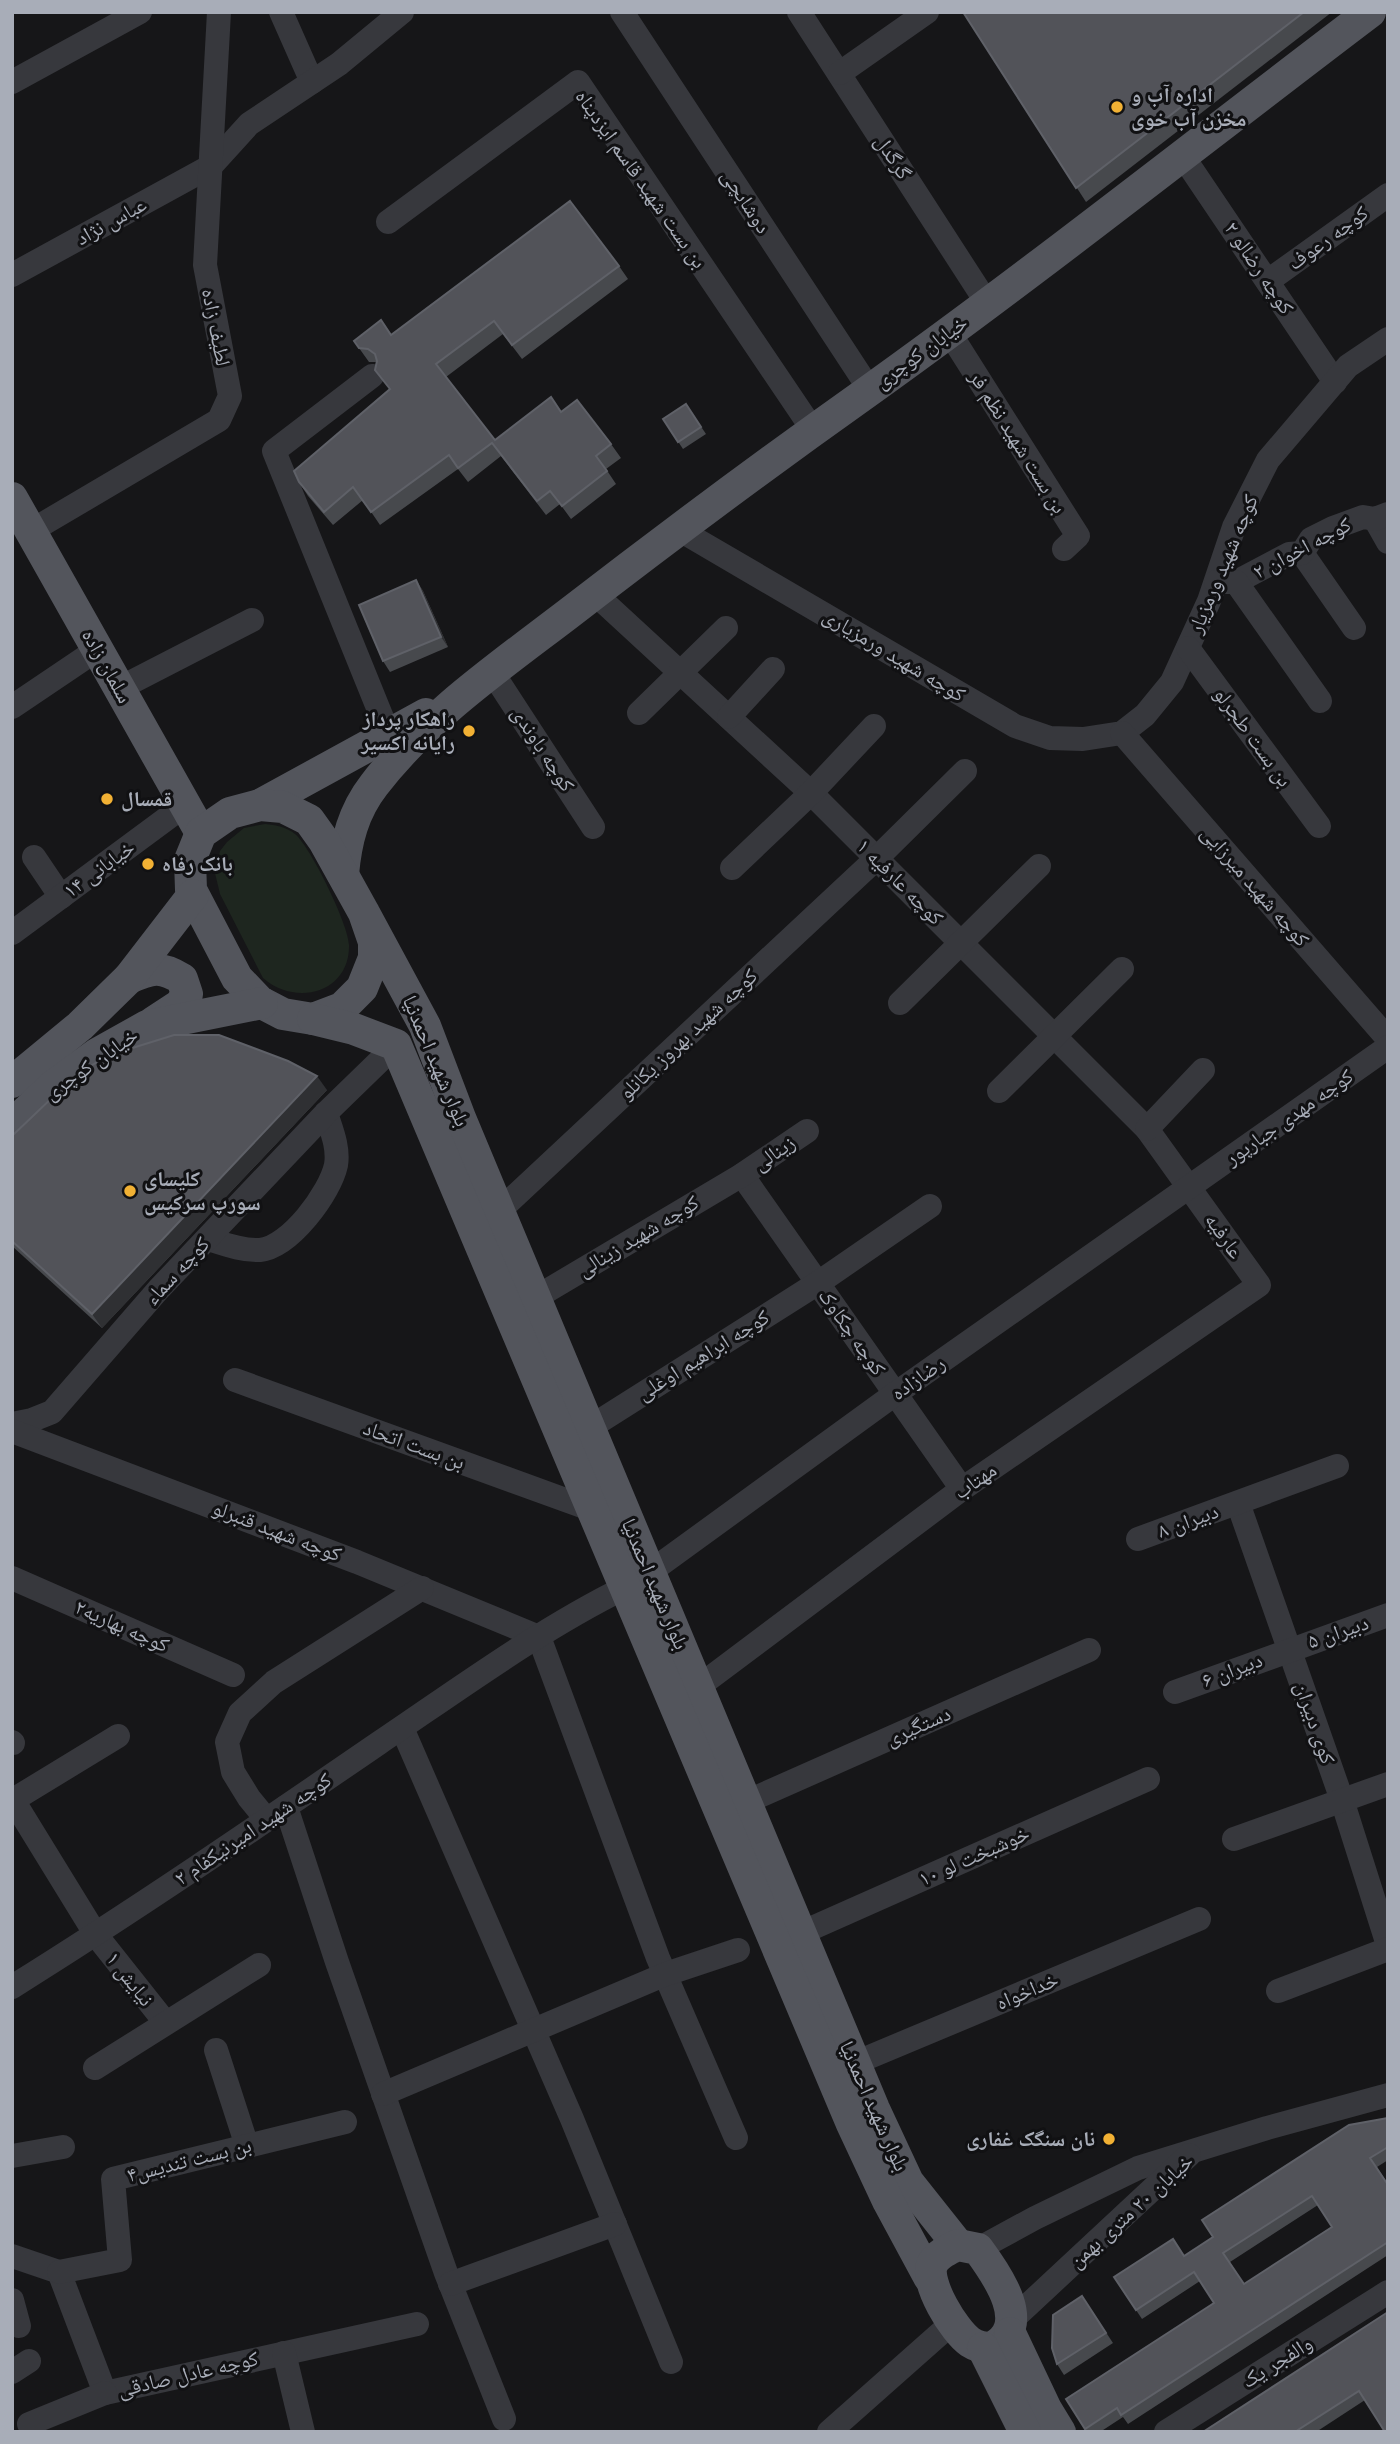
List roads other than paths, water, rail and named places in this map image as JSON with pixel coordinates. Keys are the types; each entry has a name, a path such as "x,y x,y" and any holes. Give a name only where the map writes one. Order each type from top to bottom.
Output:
{"main road":[{"name":"خیابان کوچری","path":"342,874 346,843 355,817 373,786 411,744 481,681 678,529 987,303 1370,12"},
{"name":"سلمان زاده","path":"19,513 201,834"},
{"name":"خیابان کوچری","path":"260,805 390,735 481,681"},
{"path":"260,805 283,807 309,820 342,874 364,913 374,942 374,958 362,988 342,1008 313,1020 283,1014 262,1003 237,978 191,890 190,860 201,834 230,813 260,805"},
{"name":"خیابان کوچری","path":"12,1082 80,1026 129,978 193,895"},
{"name":"بلوار شهید احمدنیا","path":"364,913 425,1026 589,1428 638,1580 852,2124 888,2201 953,2323"},
{"path":"129,978 152,968 168,970 183,979 187,994 180,1005 147,1026"},
{"name":"خیابان کوچری","path":"12,1125 52,1087 97,1054 147,1026 262,1003"},
{"path":"396,1045 389,1027 391,1017 397,1011 407,1010 425,1026"},
{"name":"بلوار شهید احمدنیا","path":"313,1020 354,1029 396,1045 593,1510 638,1580 698,1686 855,2063 908,2182 1004,2291 1011,2309 1011,2327"},
{"path":"929,2277 933,2262 947,2250 968,2247"},
{"path":"953,2323 969,2342 983,2348 999,2344 1011,2327"},
{"path":"1011,2327 1046,2409 1060,2432"},
{"path":"983,2348 1025,2432"}],"street":[{"path":"12,82 140,12"},
{"name":"لطیف زاده","path":"19,513 219,421 230,396 205,265 219,12"},
{"path":"281,12 312,82"},
{"name":"عباس نژاد","path":"12,275 211,166 249,124 339,64 402,12"},
{"name":"دوشابچی","path":"622,12 870,390"},
{"name":"گرگدل","path":"799,12 987,303"},
{"path":"839,73 927,12"},
{"name":"بن بست شهید قاسم ایزدپناه","path":"388,222 578,82 813,430"},
{"name":"کوچه رضالو ۲","path":"1182,155 1335,382"},
{"name":"کوچه رعوف","path":"1268,281 1388,195"},
{"name":"بن بست شهید نظم فر","path":"948,332 1078,536 1064,549"},
{"name":"کوچه شهید ورمزیار","path":"1122,733 1145,715 1172,682 1226,582 1234,527 1268,460 1348,366 1388,338"},
{"path":"372,376 274,451 390,735"},
{"name":"کوچه اخوان ۲","path":"1226,582 1289,554 1302,553 1311,539 1333,528 1363,517 1382,517"},
{"path":"1382,517 1388,542"},
{"name":"کوچه شهید ورمزیاری","path":"678,529 1015,726 1050,738 1083,739 1122,733"},
{"path":"1302,553 1354,628"},
{"path":"1226,582 1320,701"},
{"name":"کوچه عارفیه ۱","path":"594,594 811,793 877,858 1147,1129 1189,1187"},
{"path":"120,688 252,620"},
{"path":"639,713 726,628"},
{"name":"بن بست طجرلو","path":"1188,648 1318,826"},
{"path":"12,707 98,649"},
{"path":"729,717 773,669"},
{"name":"کوچه باوندی","path":"481,681 593,827"},
{"path":"732,868 811,793 874,726"},
{"name":"کوچه شهید میرزایی","path":"1122,733 1388,1039"},
{"name":"کوچه شهید بهروز یکانلو","path":"499,1210 877,858 965,771"},
{"name":"خیابانی ۱۴","path":"12,933 185,805"},
{"path":"34,857 61,897"},
{"path":"900,1003 1039,866"},
{"path":"999,1091 1122,969"},
{"name":"کوچه سماء","path":"12,1424 52,1412 158,1290 326,1113 396,1045"},
{"name":"کوچه مهدی جبارپور","path":"1189,1187 1388,1047"},
{"path":"1147,1129 1203,1070"},
{"path":"208,1239 231,1246 262,1250 289,1236 321,1199 336,1165 335,1141 326,1113"},
{"name":"زینالی","path":"742,1175 807,1131"},
{"name":"کوچه چکاوک","path":"742,1175 962,1489"},
{"name":"کوچه شهید زینالی","path":"535,1298 742,1175"},
{"name":"عارفیه","path":"1189,1187 1259,1285"},
{"name":"رضازاده","path":"540,1637 590,1605 638,1580 895,1394 1189,1187"},
{"name":"کوچه ابراهیم اوغلی","path":"589,1428 818,1283 930,1206"},
{"name":"مهتاب","path":"698,1686 962,1489 1259,1285"},
{"name":"بن بست اتحاد","path":"235,1380 593,1510"},
{"name":"کوچه شهید قنبرلو","path":"12,1431 422,1588 540,1637"},
{"name":"دبیران ۸","path":"1138,1539 1337,1466"},
{"name":"کوی دبیران","path":"1237,1503 1342,1800 1388,1947"},
{"name":"کوچه بهاریه۲","path":"12,1578 233,1675"},
{"path":"422,1588 275,1682 240,1713 227,1742 233,1772 249,1798 276,1813 383,2094 450,2284 504,2419"},
{"name":"دبیران ۵","path":"1289,1649 1388,1615"},
{"path":"540,1637 653,1945 736,2138"},
{"name":"کوچه شهید امیرنیکفام ۲","path":"12,1987 96,1935 492,1666 540,1637"},
{"name":"دبیران ۶","path":"1175,1692 1289,1649"},
{"name":"دستگیری","path":"746,1802 1089,1650"},
{"path":"402,1728 533,2029 671,2362"},
{"name":"نیایش ۱","path":"118,1736 13,1800 96,1935 164,2022"},
{"name":"خوشبخت لو ۱۰","path":"801,1933 1148,1779"},
{"path":"1234,1839 1388,1784"},
{"name":"خداخواه","path":"855,2063 1199,1919"},
{"path":"1278,1992 1388,1947"},
{"path":"383,2094 666,1974 738,1950"},
{"path":"95,2068 164,2022 259,1965"},
{"path":"216,2050 247,2146"},
{"name":"خیابان ۲۰ متری بهمن","path":"1011,2327 1192,2152 1267,2128 1388,2095"},
{"name":"بن بست تندیس۴","path":"60,2272 120,2260 113,2179 345,2122"},
{"path":"12,2156 63,2147"},
{"path":"968,2247 1138,2168 1192,2152"},
{"path":"450,2284 615,2224"},
{"path":"12,2256 60,2272"},
{"name":"کوچه عادل صادقی","path":"60,2272 105,2393 284,2353 303,2432"},
{"name":"والفجر یک","path":"1166,2432 1388,2292"},
{"path":"12,2300 19,2326"},
{"path":"832,2431 953,2323"},
{"path":"284,2353 417,2324"},
{"path":"29,2424 105,2393"}],"place":[{"name":"اداره آب و مخزن آب خوی","path":"1117,107"},
{"name":"راهکار پرداز رایانه اکسیر","path":"469,731"},
{"name":"قمسال","path":"107,799"},
{"name":"بانک رفاه","path":"148,864"},
{"name":"کلیسای سورپ سرکیس","path":"130,1191"},
{"name":"نان سنگک غفاری","path":"1109,2139"}]}
